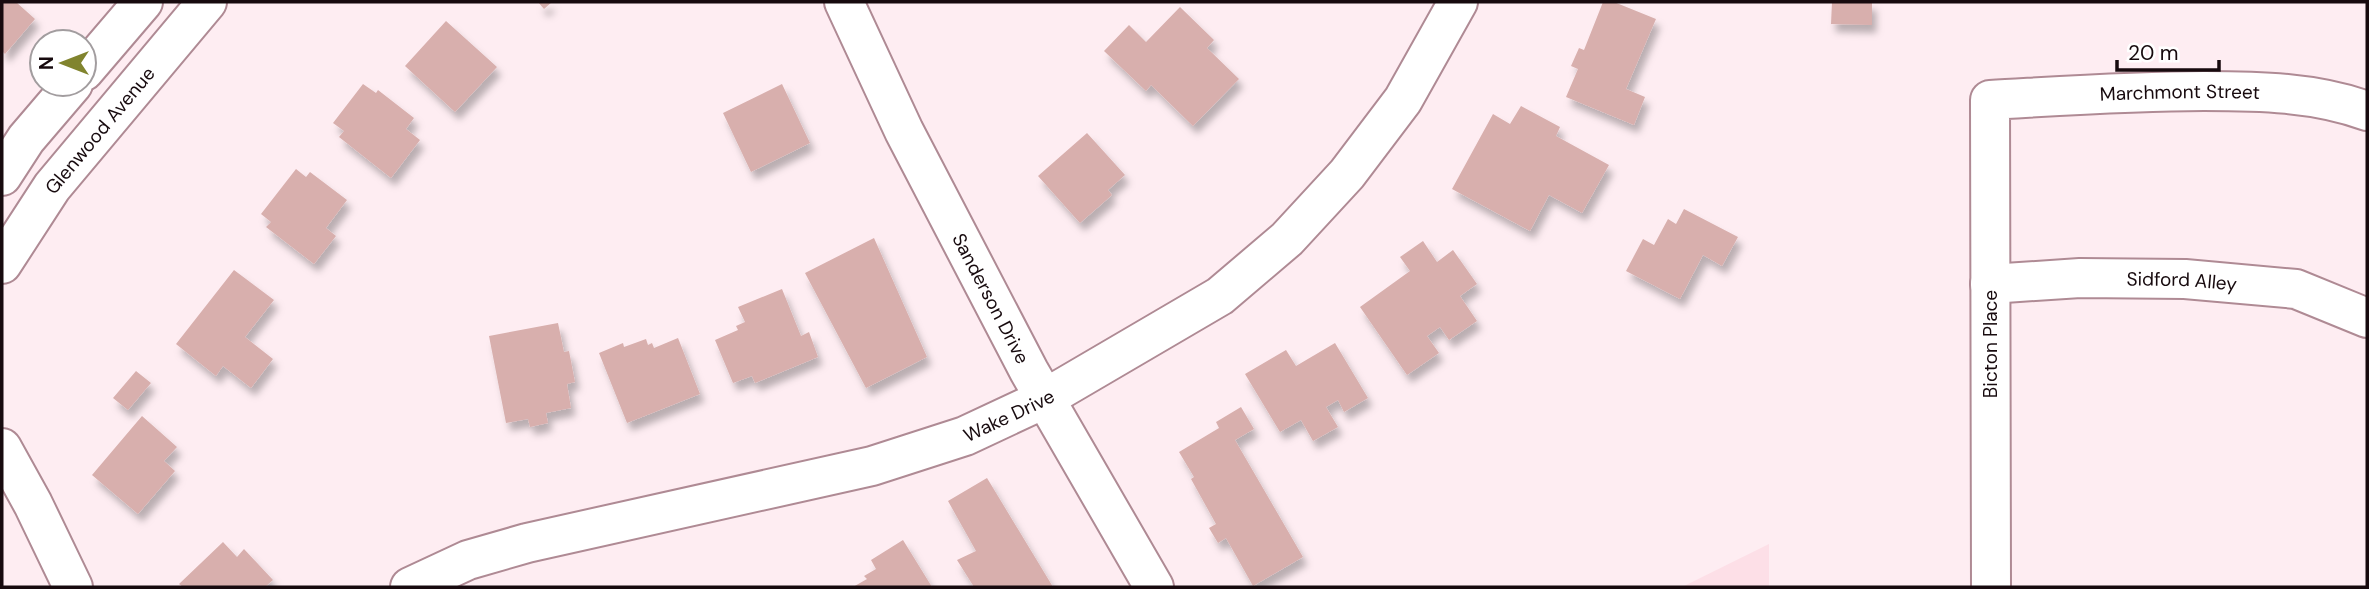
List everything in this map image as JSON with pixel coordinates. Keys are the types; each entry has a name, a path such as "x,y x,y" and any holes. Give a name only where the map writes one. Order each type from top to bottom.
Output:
{"street":[{"path":"98,55 143,2"},
{"name":"Glenwood Avenue","path":"2,264 52,187 207,2"},
{"name":"Sanderson Drive","path":"844,2 904,131 1044,399 1154,587"},
{"name":"Wake Drive","path":"410,587 468,560 527,543 872,466 965,436 1044,399 1220,296 1287,239 1347,174 1403,100 1458,2"},
{"name":"Marchmont Street","path":"1990,100 2142,91 2256,91 2344,102 2367,110"},
{"path":"2,176 26,139 61,98"},
{"name":"Bicton Place","path":"1990,100 1991,587"},
{"name":"Sidford Alley","path":"1990,284 2080,278 2185,279 2296,289 2367,318"},
{"path":"2,448 33,504 73,587"}],"shaded area":[{"path":"1769,544 1769,587 1682,587"}],"building":[{"path":"2,2 16,2 35,19 5,54 2,51"},
{"path":"538,2 552,2 544,9"},
{"path":"1603,2 1614,2 1656,19 1626,89 1645,97 1634,125 1566,97 1578,69 1571,66 1579,48 1584,50"},
{"path":"1832,2 1872,2 1872,25 1831,24"},
{"path":"1180,7 1214,40 1207,48 1239,79 1193,126 1151,85 1146,91 1104,51 1129,25 1146,42"},
{"path":"446,21 497,67 455,112 405,66"},
{"path":"363,84 376,93 378,90 414,118 406,129 420,140 391,178 339,137 344,131 333,123"},
{"path":"782,84 810,143 751,172 723,113"},
{"path":"1521,106 1560,127 1556,136 1609,165 1582,213 1549,195 1530,231 1452,189 1493,114 1510,124"},
{"path":"1087,133 1125,175 1108,190 1112,195 1080,223 1038,176"},
{"path":"296,169 306,177 310,172 347,200 326,228 336,236 314,264 266,227 271,222 261,214"},
{"path":"1684,209 1738,237 1722,266 1703,255 1680,299 1626,271 1643,239 1654,245 1668,219 1676,224"},
{"path":"874,238 927,357 866,388 805,273"},
{"path":"1423,241 1437,262 1453,250 1477,284 1460,296 1477,321 1449,340 1440,327 1427,336 1439,353 1407,375 1360,307 1410,271 1400,257"},
{"path":"234,270 274,300 245,337 273,359 251,388 223,366 216,376 176,344"},
{"path":"782,289 801,336 809,332 818,357 755,383 752,376 733,383 715,340 738,330 736,326 745,322 738,307"},
{"path":"558,323 564,352 569,351 575,382 567,384 571,408 546,413 548,423 530,427 528,419 506,423 489,336"},
{"path":"678,338 700,394 627,423 599,353 623,343 624,347 646,339 648,345 652,343 654,348"},
{"path":"1335,343 1368,398 1344,412 1338,400 1326,407 1338,427 1313,441 1301,420 1280,432 1245,374 1286,350 1296,366"},
{"path":"136,371 151,383 128,410 113,398"},
{"path":"1241,407 1254,429 1235,440 1303,557 1253,586 1226,538 1218,543 1209,528 1216,524 1179,452 1219,428 1216,422"},
{"path":"142,416 177,447 164,461 175,471 138,514 92,475"},
{"path":"987,478 1053,587 974,587 957,560 976,551 948,501"},
{"path":"903,540 932,587 853,587 867,579 864,576 876,569 871,560"},
{"path":"223,542 237,557 244,549 273,580 265,587 183,587 179,584"}]}
